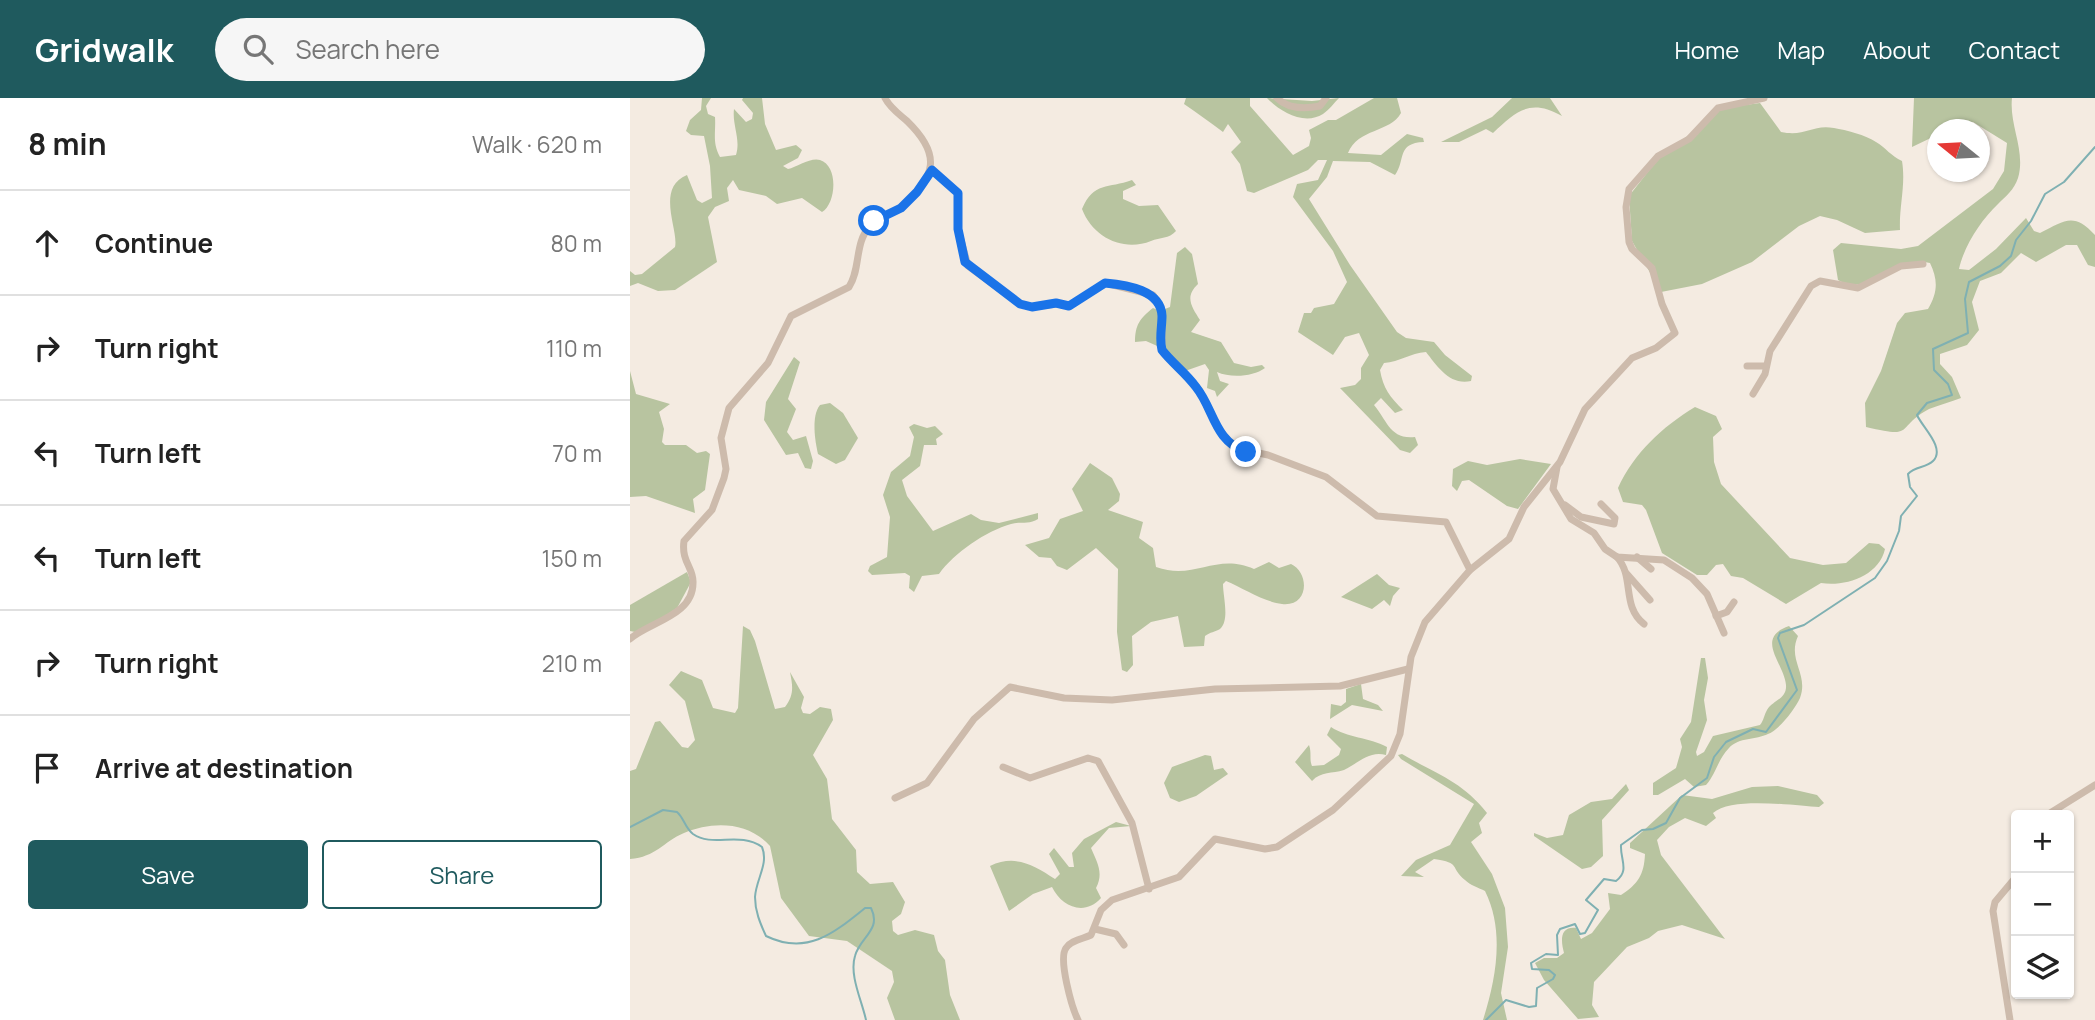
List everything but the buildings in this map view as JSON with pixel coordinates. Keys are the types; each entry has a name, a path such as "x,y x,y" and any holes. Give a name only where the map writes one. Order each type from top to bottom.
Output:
{"street":[{"path":"630,639 678,611 690,593 693,583 684,561 684,541 712,510 724,478 726,469 721,438 729,408 768,363 791,316 849,287 865,232 874,221 901,208 917,192 932,170 931,154 921,137 885,98"},
{"path":"1277,98 1287,106 1300,107 1320,106 1326,98"},
{"path":"1724,633 1703,588 1692,578 1664,560 1617,556 1605,549 1594,533 1570,519 1552,484 1557,467 1585,410 1632,358 1656,348 1675,333 1662,304 1652,268 1632,249 1629,242 1626,207 1629,189 1658,156 1689,139 1718,108 1764,98"},
{"path":"932,170 958,193 958,229 968,265 1020,304 1032,307 1056,303 1069,306 1105,283 1153,295 1159,302 1162,313 1162,350 1199,390 1217,428 1231,445 1326,477 1377,516 1446,522 1470,570"},
{"path":"1753,394 1770,351 1811,286 1829,282 1858,288 1901,266 1923,264"},
{"path":"1747,366 1766,366"},
{"path":"1079,1020 1066,978 1064,951 1095,929 1104,905 1185,873 1215,839 1265,849 1277,847 1333,810 1395,748 1405,712 1408,668 1425,621 1470,570 1509,539 1524,507 1557,467"},
{"path":"1561,503 1581,517 1614,524 1615,518 1601,504"},
{"path":"1617,556 1626,573 1650,600"},
{"path":"1636,557 1651,569"},
{"path":"1626,573 1631,610 1644,624"},
{"path":"1716,616 1727,612 1734,603"},
{"path":"895,798 927,783 975,719 1010,687 1064,698 1112,701 1215,689 1340,686 1408,668"},
{"path":"1003,767 1030,778 1088,758 1098,761 1132,823 1149,889"},
{"path":"2054,810 2095,785"},
{"path":"2010,1020 1993,911 1995,902 2011,883"},
{"path":"1095,929 1116,933 1124,945"}],"green space":[{"path":"702,98 711,98 706,106 708,114 715,117 715,142 720,157 736,155 738,143 734,109 746,122 752,119 753,113 743,98 762,98 765,124 776,150 796,145 802,150 798,158 783,166 788,169 808,161 820,160 826,164 833,177 833,194 827,208 822,212 802,198 777,204 766,196 739,190 733,180 727,188 729,201 715,207 708,217 717,262 675,290 658,291 638,283 630,286 630,271 635,275 642,274 675,247 670,199 677,181 687,175 697,200 702,203 712,198 710,166 704,136 691,135 686,131 690,120 701,110"},
{"path":"1186,98 1250,98 1250,106 1293,155 1309,146 1309,130 1328,120 1336,120 1374,98 1397,98 1401,113 1389,124 1359,139 1348,153 1381,155 1407,134 1423,138 1424,142 1409,145 1405,149 1395,175 1370,162 1333,161 1327,177 1309,199 1350,265 1397,332 1406,338 1434,342 1445,355 1472,376 1471,381 1463,382 1450,378 1426,352 1384,363 1380,370 1385,387 1403,410 1395,413 1381,398 1374,405 1394,432 1415,437 1418,445 1410,453 1400,450 1340,388 1355,385 1361,379 1361,368 1369,355 1359,333 1345,337 1333,355 1298,332 1304,313 1334,304 1347,282 1333,251 1293,197 1297,184 1318,180 1327,160 1318,160 1308,170 1254,193 1247,191 1240,164 1231,152 1241,142 1228,124 1223,132 1184,104"},
{"path":"1267,98 1312,101 1339,98 1323,114 1300,118 1278,108"},
{"path":"1512,98 1550,98 1562,116 1541,108 1532,108 1517,113 1493,133 1486,129 1459,142 1441,142 1492,117"},
{"path":"1914,98 2012,98 2020,158 2018,178 1974,234 1959,269 1969,270 1996,249 2026,218 2034,231 2040,233 2069,220 2081,223 2095,235 2095,267 2088,265 2077,245 2066,245 2036,262 2021,253 2001,273 1980,281 1972,302 1979,330 1967,345 1940,354 1940,364 1952,377 1961,398 1929,409 1904,430 1892,432 1866,427 1865,403 1881,371 1897,323 1905,313 1928,309 1936,286 1933,269 1930,263 1918,262 1872,281 1850,284 1838,280 1833,250 1841,243 1901,249 1918,246 1993,189 2004,171 2007,143 1990,132 1990,119 1927,119 1927,140 1912,147"},
{"path":"1760,103 1781,132 1797,133 1826,127 1844,130 1872,139 1902,161 1900,230 1865,233 1837,220 1820,216 1799,226 1752,262 1702,284 1661,292 1632,241 1629,196 1658,159 1723,108"},
{"path":"1132,180 1136,185 1123,191 1123,199 1139,206 1158,205 1176,231 1173,234 1130,245 1110,240 1087,219 1082,209 1091,194 1102,187"},
{"path":"1185,247 1192,254 1198,284 1190,298 1200,320 1191,332 1221,342 1234,363 1251,367 1262,365 1265,368 1241,376 1217,372 1220,381 1229,384 1217,397 1215,391 1207,388 1209,370 1205,364 1185,371 1164,349 1146,341 1135,342 1137,326 1145,315 1153,308 1160,311 1170,307 1177,253"},
{"path":"794,357 800,362 788,399 796,409 787,432 793,440 806,436 813,461 811,469 805,468 798,453 786,455 764,420 766,402"},
{"path":"630,371 636,394 670,404 659,412 664,429 662,442 665,445 686,445 697,453 706,451 710,454 705,490 693,499 695,513 646,496 630,497"},
{"path":"830,403 843,413 858,438 845,460 836,464 818,454 815,436 817,410 820,405"},
{"path":"1695,407 1716,416 1722,429 1713,437 1714,462 1721,484 1790,558 1823,565 1846,563 1869,543 1879,544 1885,549 1876,566 1860,578 1840,583 1821,583 1786,604 1743,578 1731,576 1723,564 1716,565 1707,575 1697,575 1662,553 1646,510 1642,505 1623,502 1618,488 1632,463 1650,442 1671,423"},
{"path":"914,424 927,428 935,426 943,434 936,439 937,445 924,445 920,466 902,480 907,496 933,531 971,514 981,520 999,523 1038,513 1038,519 1001,527 981,537 953,558 939,574 922,576 914,592 909,588 910,576 905,573 872,575 868,571 870,566 887,557 890,517 883,495 891,472 910,456 914,437 909,427"},
{"path":"1520,459 1551,464 1518,509 1507,506 1469,480 1462,481 1457,491 1452,486 1453,469 1468,461 1487,465"},
{"path":"1090,463 1112,478 1120,494 1119,501 1108,510 1143,522 1139,538 1153,548 1156,567 1182,571 1228,563 1254,569 1269,562 1279,568 1291,564 1297,568 1304,581 1302,595 1291,604 1275,603 1226,581 1223,584 1225,620 1220,629 1205,636 1204,646 1184,647 1178,616 1151,622 1132,636 1133,665 1127,672 1122,670 1117,632 1118,569 1096,548 1067,570 1057,566 1051,558 1039,557 1025,545 1049,538 1060,519 1083,511 1072,489"},
{"path":"687,572 691,582 676,610 635,632 630,631 630,605"},
{"path":"1377,574 1389,585 1400,588 1393,596 1390,606 1384,600 1372,609 1341,597"},
{"path":"743,626 750,630 755,641 775,709 785,707 790,699 790,672 804,697 801,708 803,713 810,714 820,707 831,709 833,720 813,755 827,779 832,819 856,850 857,872 870,884 893,882 905,902 901,914 892,921 893,931 898,935 915,930 934,935 938,951 945,960 950,995 960,1020 895,1020 887,998 894,982 892,971 847,941 809,936 781,898 770,846 751,832 729,826 706,826 684,833 653,852 630,859 630,771 636,769 655,722 660,721 682,747 688,748 695,740 685,701 669,685 681,671 702,680 713,708 735,713 738,708"},
{"path":"1789,626 1798,636 1795,652 1802,689 1798,702 1787,718 1768,734 1733,744 1706,785 1694,787 1685,779 1658,795 1653,795 1653,783 1676,768 1682,747 1680,739 1691,722 1701,658 1705,658 1708,678 1704,700 1707,720 1697,756 1704,752 1713,736 1760,725 1766,712 1782,696 1786,685 1772,644 1773,637"},
{"path":"1361,684 1363,699 1378,705 1383,711 1352,705 1330,719 1331,704 1341,706 1346,702 1346,689"},
{"path":"1331,727 1387,747 1386,755 1374,754 1344,770 1323,774 1312,781 1295,762 1309,745 1312,766 1324,765 1339,755 1341,749 1327,735"},
{"path":"1402,754 1458,786 1487,813 1479,823 1482,833 1471,842 1492,874 1505,908 1508,947 1501,993 1507,1020 1483,1020 1495,972 1497,939 1491,906 1485,891 1467,882 1452,864 1434,859 1415,872 1424,877 1401,876 1416,860 1450,845 1474,804 1401,759 1398,755"},
{"path":"1205,755 1211,756 1214,770 1223,768 1228,774 1196,796 1179,802 1170,798 1164,783 1172,767"},
{"path":"1626,784 1629,790 1602,820 1603,856 1591,867 1582,869 1534,836 1534,833 1547,838 1563,835 1569,815 1591,802 1612,799"},
{"path":"1778,786 1817,795 1824,803 1819,807 1764,803 1734,805 1713,813 1716,818 1706,826 1685,818 1669,827 1657,840 1661,855 1725,939 1682,925 1658,931 1627,947 1594,982 1592,1005 1599,1017 1578,1019 1544,980 1535,963 1544,958 1557,958 1564,953 1562,936 1570,928 1576,928 1581,939 1592,933 1610,909 1608,893 1621,895 1636,883 1643,868 1645,854 1630,848 1630,843 1682,795 1712,799 1752,787"},
{"path":"1116,822 1131,826 1109,828 1091,848 1100,872 1096,888 1101,898 1094,904 1074,907 1061,899 1052,887 1033,894 1009,911 990,866 1016,861 1040,869 1055,879 1060,874 1049,854 1054,848 1069,867 1074,867 1072,853 1084,839"}],"waterway":[{"path":"1486,1020 1506,1000 1529,1007 1536,1006 1537,988 1555,975 1549,970 1532,969 1531,963 1546,954 1558,955 1557,935 1560,929 1575,924 1580,934 1585,933 1598,910 1586,900 1604,879 1616,881 1623,873 1621,845 1642,830 1653,829 1666,823 1680,798 1707,778 1714,757 1726,742 1753,729 1766,732 1797,690 1778,638 1780,633 1804,625 1875,578 1887,561 1899,531 1901,516 1917,496 1910,487 1908,474 1930,463 1936,456 1935,444 1917,415 1927,403 1952,395 1948,384 1934,370 1933,349 1968,333 1965,299 1969,282 2000,266 2011,256 2016,240 2031,221 2045,194 2064,182 2095,147"},
{"path":"630,827 663,810 677,812 690,832 701,838 744,840 762,847 764,859 756,890 756,907 766,936 781,942 807,943 819,939 865,908 871,908 874,922 858,949 854,963 855,980 866,1020"}],"route":[{"path":"874,221 901,208 917,192 932,170 958,193 958,229 965,262 1020,304 1032,307 1056,303 1069,306 1105,283 1153,295 1159,302 1162,313 1162,350 1199,390 1208,413 1223,436 1231,445 1246,452"}]}
